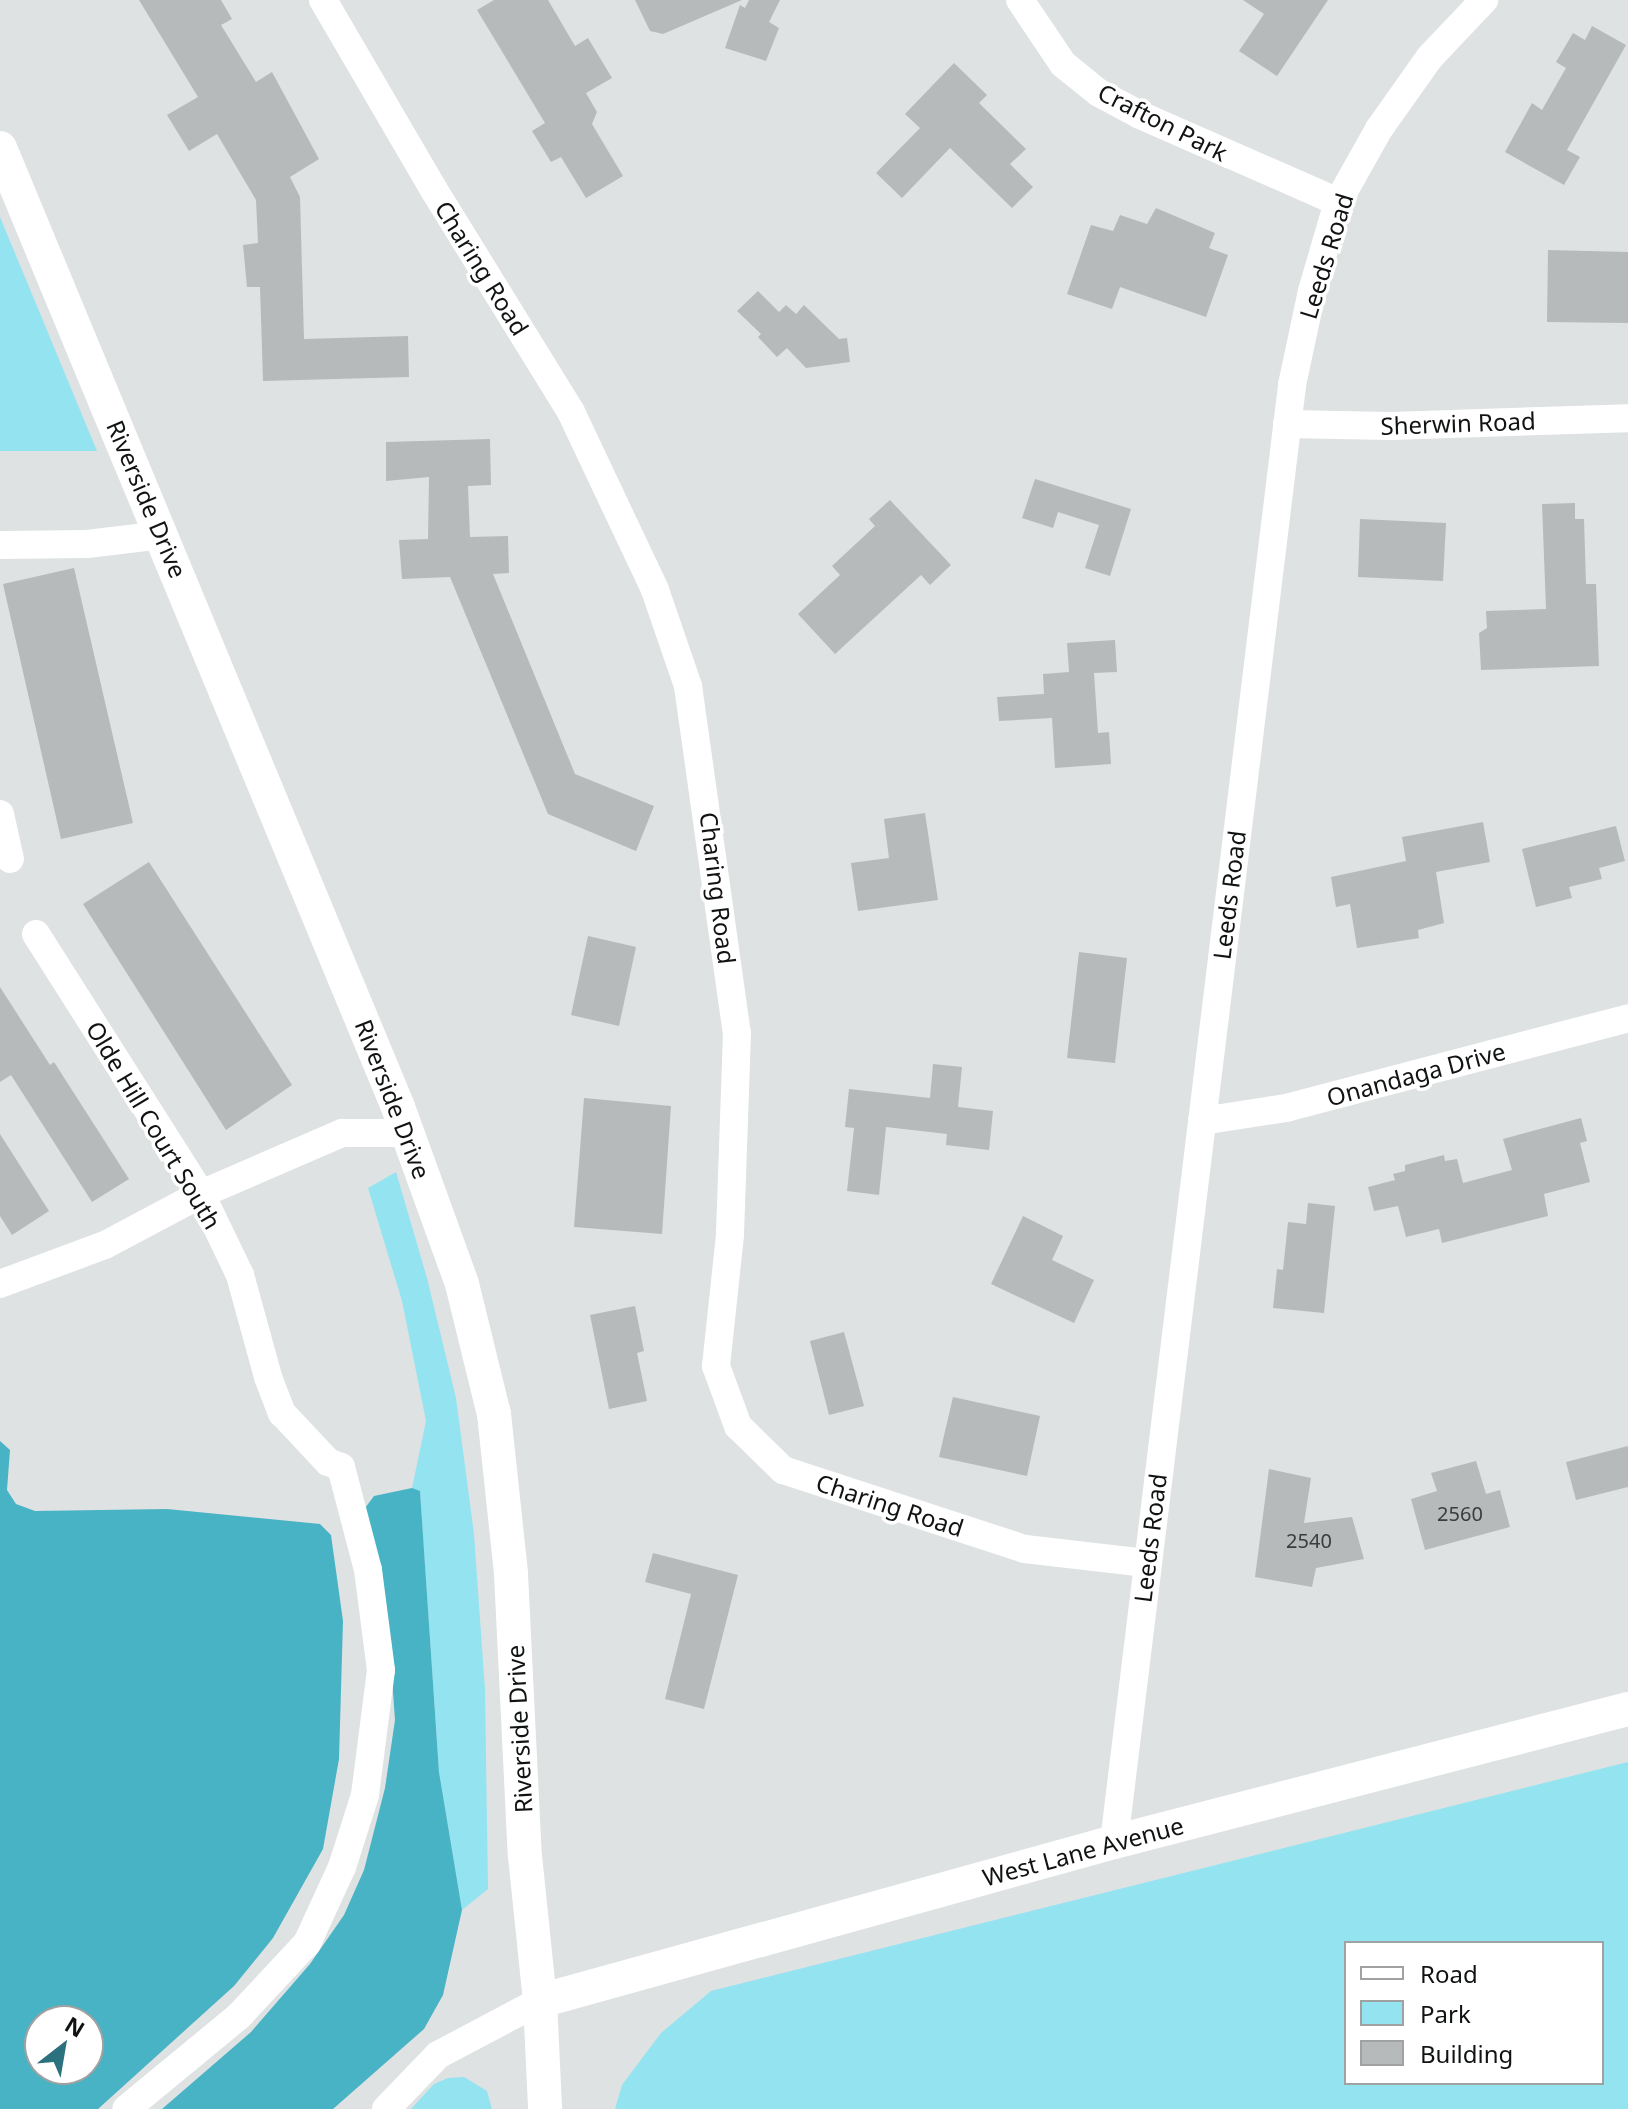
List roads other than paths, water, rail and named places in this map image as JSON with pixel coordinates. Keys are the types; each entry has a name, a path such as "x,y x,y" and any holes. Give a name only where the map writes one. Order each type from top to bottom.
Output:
{"main road":[{"name":"Riverside Drive","path":"0,148 409,1133 462,1284 494,1414 511,1574 525,1856 540,2001 545,2109"},
{"name":"West Lane Avenue","path":"540,2001 1114,1842 1628,1709"}],"street":[{"name":"Charing Road","path":"323,0 434,190 571,412 655,590 688,686 737,1033 730,1235 716,1366 738,1426 783,1470 1025,1549 1146,1563"},
{"name":"Crafton Park","path":"1020,0 1063,64 1099,93 1154,121 1338,202"},
{"name":"Leeds Road","path":"1114,1842 1287,424 1312,291 1338,202 1379,129 1430,57 1484,0"},
{"name":"Sherwin Road","path":"1287,424 1391,426 1628,418"},
{"path":"0,545 87,544 162,535"},
{"path":"0,814 10,859"},
{"name":"Olde Hill Court South","path":"36,934 201,1194 240,1275 268,1377 282,1413 328,1462 341,1467 368,1570 381,1670 365,1795 342,1867 307,1943 239,2016 126,2109"},
{"name":"Onandaga Drive","path":"1202,1121 1286,1108 1628,1018"},
{"path":"0,1284 105,1245 201,1194 342,1133 409,1133"},
{"path":"386,2109 438,2055 540,2001"}]}
